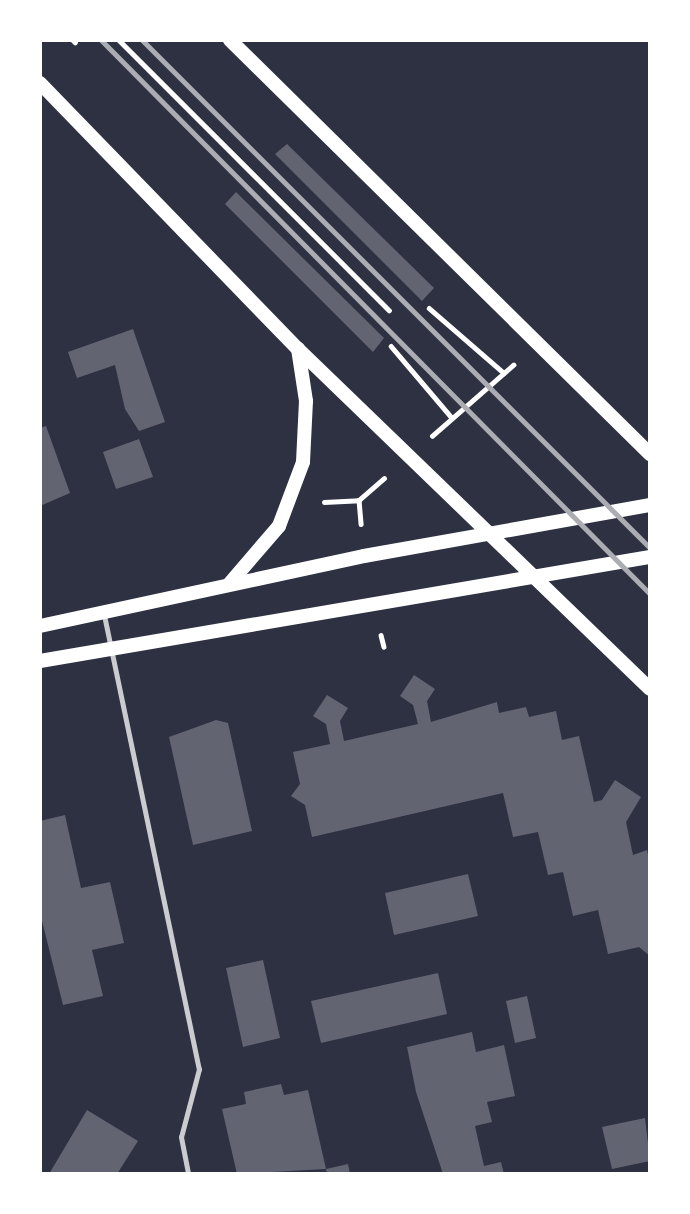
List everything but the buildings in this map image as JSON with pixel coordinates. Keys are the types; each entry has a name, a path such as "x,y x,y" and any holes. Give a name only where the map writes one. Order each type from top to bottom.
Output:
{"main road":[{"path":"230,40 650,454"},
{"path":"40,83 298,349 488,535 528,578 650,690"},
{"path":"230,583 279,526 303,462 306,401 298,349"},
{"path":"40,626 230,583 650,505"},
{"path":"40,661 650,557"}],"lane":[{"path":"103,612 199,1069 180,1137 188,1174"}],"path":[{"path":"119,40 389,310"},
{"path":"429,308 504,373"},
{"path":"391,346 452,418"}],"railway":[{"path":"101,40 650,594"},
{"path":"142,40 650,548"}]}
